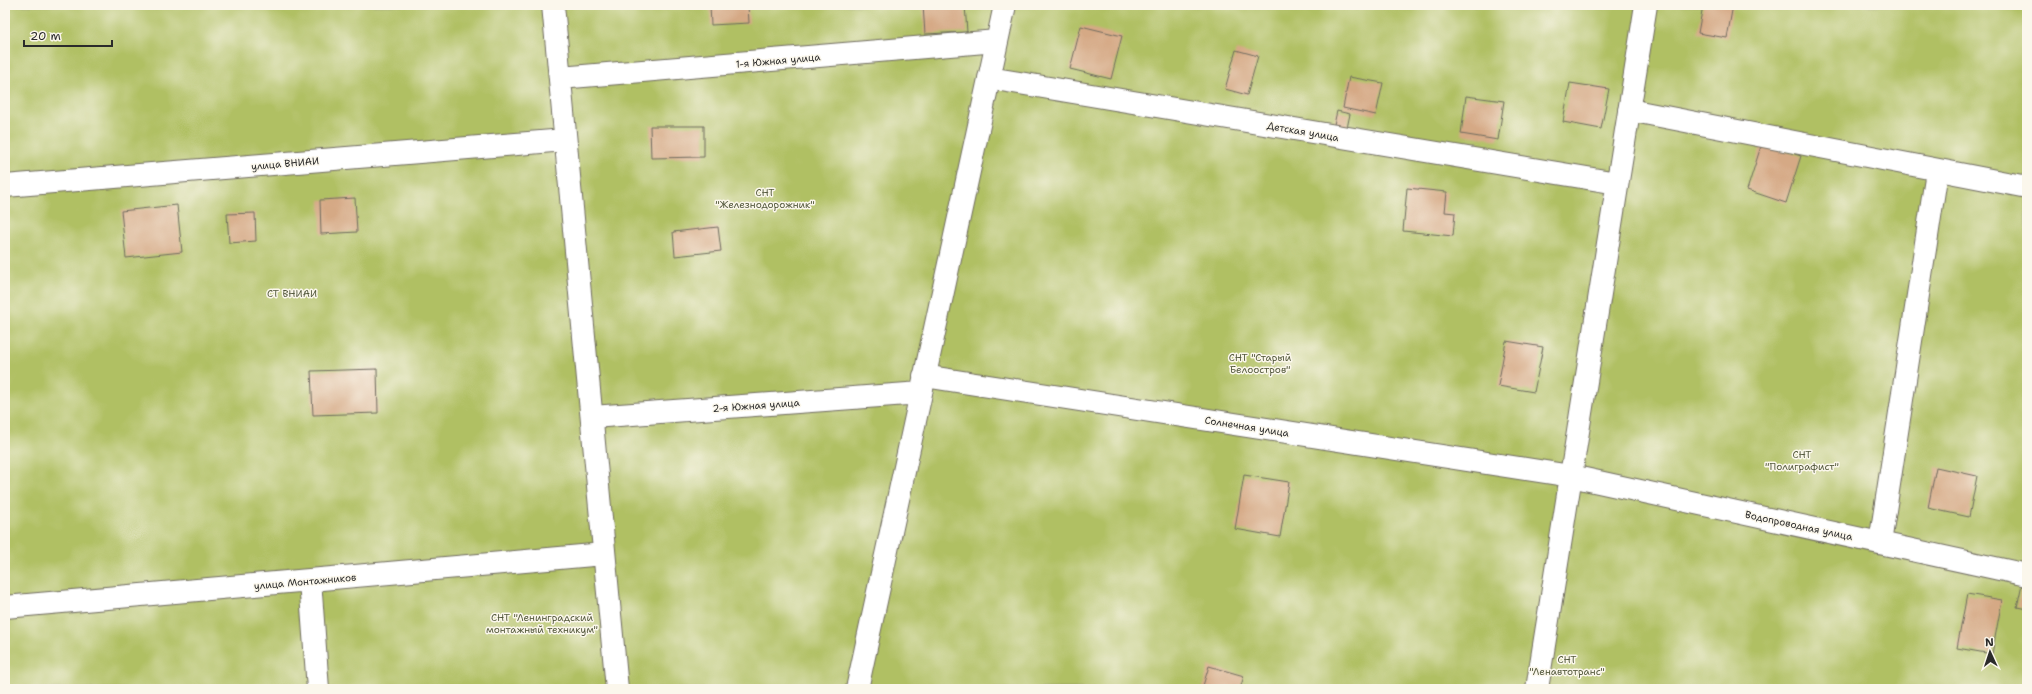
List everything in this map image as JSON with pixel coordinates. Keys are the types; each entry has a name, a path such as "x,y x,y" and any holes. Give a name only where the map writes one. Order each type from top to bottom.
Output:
{"street":[{"path":"553,5 617,689"},
{"path":"856,689 1005,5"},
{"path":"1537,689 1646,5"},
{"name":"1-я Южная улица","path":"560,78 997,41"},
{"name":"Детская улица","path":"989,78 1617,183"},
{"path":"1629,110 1937,171 2027,187"},
{"name":"улица ВНИАИ","path":"5,186 565,140"},
{"path":"1880,543 1937,171"},
{"name":"2-я Южная улица","path":"592,417 922,385"},
{"name":"Солнечная улица","path":"922,385 1571,476"},
{"name":"Водопроводная улица","path":"1571,476 2027,575"},
{"name":"улица Монтажников","path":"5,607 604,554"},
{"path":"310,580 318,689"}],"green space":[{"path":"5,5 2027,5 2027,689 5,689"}],"building":[{"path":"710,5 748,5 749,23 711,25"},
{"path":"923,5 965,5 967,32 925,34"},
{"path":"1703,5 1733,5 1727,38 1698,33"},
{"path":"1081,26 1122,36 1111,79 1070,69"},
{"path":"1236,50 1258,56 1247,95 1225,89"},
{"path":"1349,77 1383,83 1376,115 1343,108"},
{"path":"1570,83 1609,89 1601,129 1563,122"},
{"path":"1466,96 1504,101 1498,140 1461,134"},
{"path":"1337,111 1350,114 1346,133 1333,129"},
{"path":"650,126 704,126 704,157 651,158"},
{"path":"1762,143 1801,156 1786,203 1747,190"},
{"path":"1407,188 1447,192 1445,212 1455,213 1453,236 1403,231"},
{"path":"355,198 357,232 321,234 320,200"},
{"path":"177,205 182,252 126,258 121,211"},
{"path":"255,213 256,241 229,243 227,214"},
{"path":"718,227 721,251 675,256 673,232"},
{"path":"1506,341 1543,347 1534,392 1498,386"},
{"path":"377,369 378,413 313,415 311,371"},
{"path":"1936,467 1977,476 1969,517 1928,508"},
{"path":"1244,475 1289,482 1280,537 1235,529"},
{"path":"2022,584 2027,585 2027,609 2017,607"},
{"path":"1967,594 2002,600 1992,654 1957,648"},
{"path":"1209,666 1244,676 1240,689 1202,689"}],"park label":[{"name":"СНТ \"Железнодорожник\"","path":"765,198"},
{"name":"СТ ВНИАИ","path":"292,293"},
{"name":"СНТ \"Старый Белоостров\"","path":"1260,362"},
{"name":"СНТ \"Полиграфист\"","path":"1802,460"},
{"name":"СНТ \"Ленинградский монтажный техникум\"","path":"542,622"},
{"name":"СНТ \"Ленавтотранс\"","path":"1567,664"}]}
